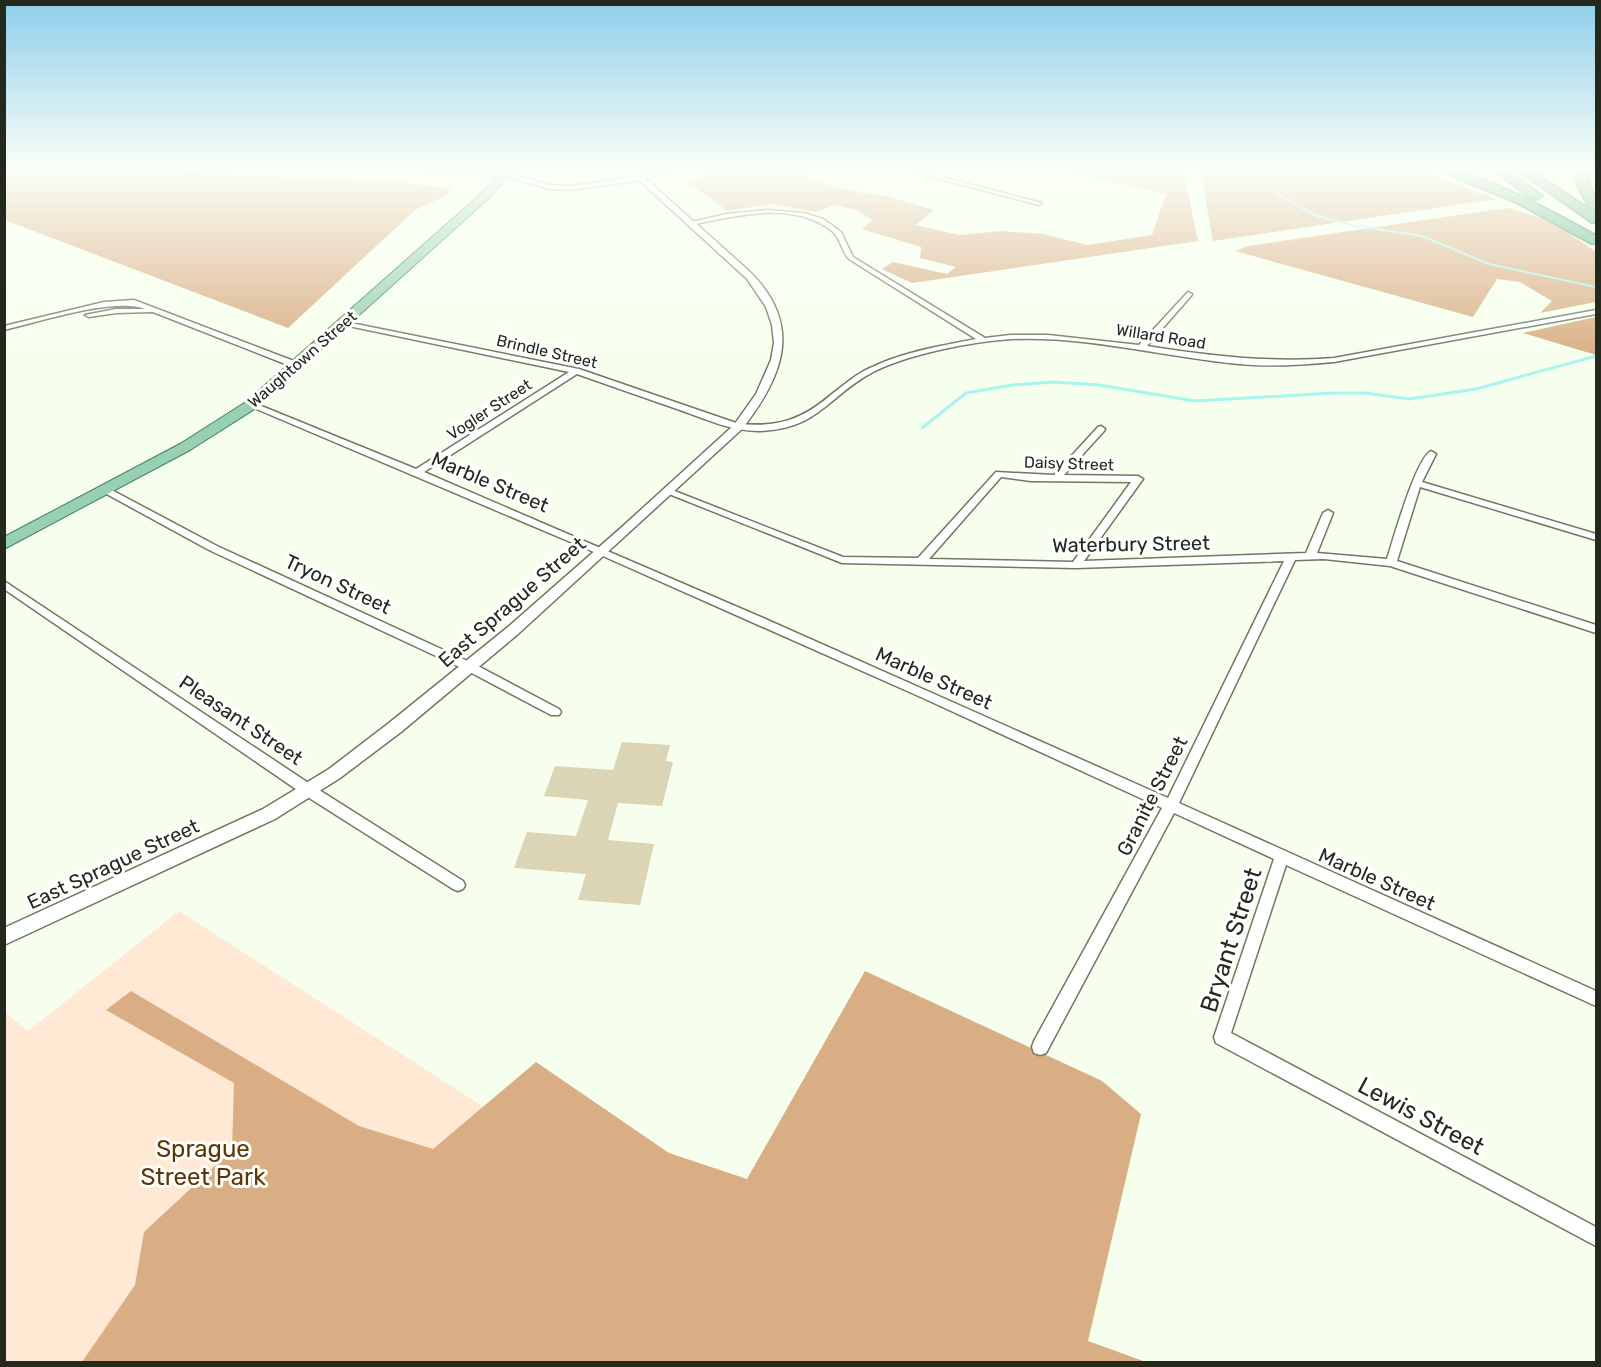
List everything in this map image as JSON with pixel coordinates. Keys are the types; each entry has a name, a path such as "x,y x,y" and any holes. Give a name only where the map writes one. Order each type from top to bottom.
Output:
{"main road":[{"name":"Waughtown Street","path":"4,544 185,447 251,405 443,234"}],"street":[{"name":"East Sprague Street","path":"4,937 259,819 311,792 340,772 470,667 603,552 738,427 756,406 775,369 779,339 777,320 759,287 702,234"},
{"path":"839,234 847,255 851,258 983,340"},
{"path":"1142,347 1188,294"},
{"path":"116,311 123,302"},
{"path":"4,328 123,302 134,302 296,365"},
{"path":"4,335 98,313 154,311"},
{"name":"Willard Road","path":"738,427 773,428 797,421 820,409 858,378 877,367 983,340 1041,336 1142,347 1223,361 1293,365 1334,360 1596,312"},
{"name":"Brindle Street","path":"344,322 576,371 738,427"},
{"name":"Vogler Street","path":"418,472 576,371"},
{"name":"Marble Street","path":"251,405 418,472 603,552 1172,805 1596,999"},
{"path":"1057,478 1101,429"},
{"path":"1391,563 1417,483 1422,477 1431,454"},
{"name":"Daisy Street","path":"920,562 999,474 1057,478 1138,479 1076,564"},
{"path":"1417,483 1596,537"},
{"name":"Tryon Street","path":"106,490 213,548 470,667 555,712"},
{"name":"Waterbury Street","path":"669,492 842,560 1076,564 1348,558 1391,563 1596,629"},
{"path":"1313,557 1311,552 1328,513"},
{"name":"Granite Street","path":"1040,1047 1172,805 1290,558"},
{"name":"Pleasant Street","path":"4,584 311,792 458,885"},
{"name":"Bryant Street","path":"1222,1037 1282,857"},
{"name":"Lewis Street","path":"1222,1037 1596,1237"}],"green space":[{"name":"Sprague Street Park","path":"179,911 803,1312 776,1362 5,1362 4,1012 28,1031"}],"shaded area":[{"path":"41,234 389,234 288,328"},
{"path":"878,234 1040,234 1087,245 1152,234 1196,234 1198,241 912,283 882,269 893,262 947,274 956,267 920,258 921,247"},
{"path":"1212,234 1262,234 1213,241"},
{"path":"1331,234 1568,234 1596,252 1596,302 1540,313 1552,301 1520,282 1497,279 1473,317 1235,251 1248,246"},
{"path":"1596,317 1596,355 1523,333"},
{"path":"865,971 1102,1081 1141,1114 1088,1341 1146,1362 82,1362 135,1285 144,1232 232,1150 234,1083 106,1010 131,991 359,1126 433,1149 536,1062 669,1153 747,1179"}],"building":[{"path":"622,742 670,745 666,761 673,762 662,806 618,803 608,840 654,844 640,905 578,900 586,874 514,868 527,832 576,836 588,800 544,796 555,766 613,770"}],"waterway":[{"path":"1408,234 1422,236 1489,264 1596,287"},
{"path":"922,428 966,393 1012,385 1054,382 1099,385 1195,401 1334,393 1365,393 1409,399 1476,389 1596,356"}]}
